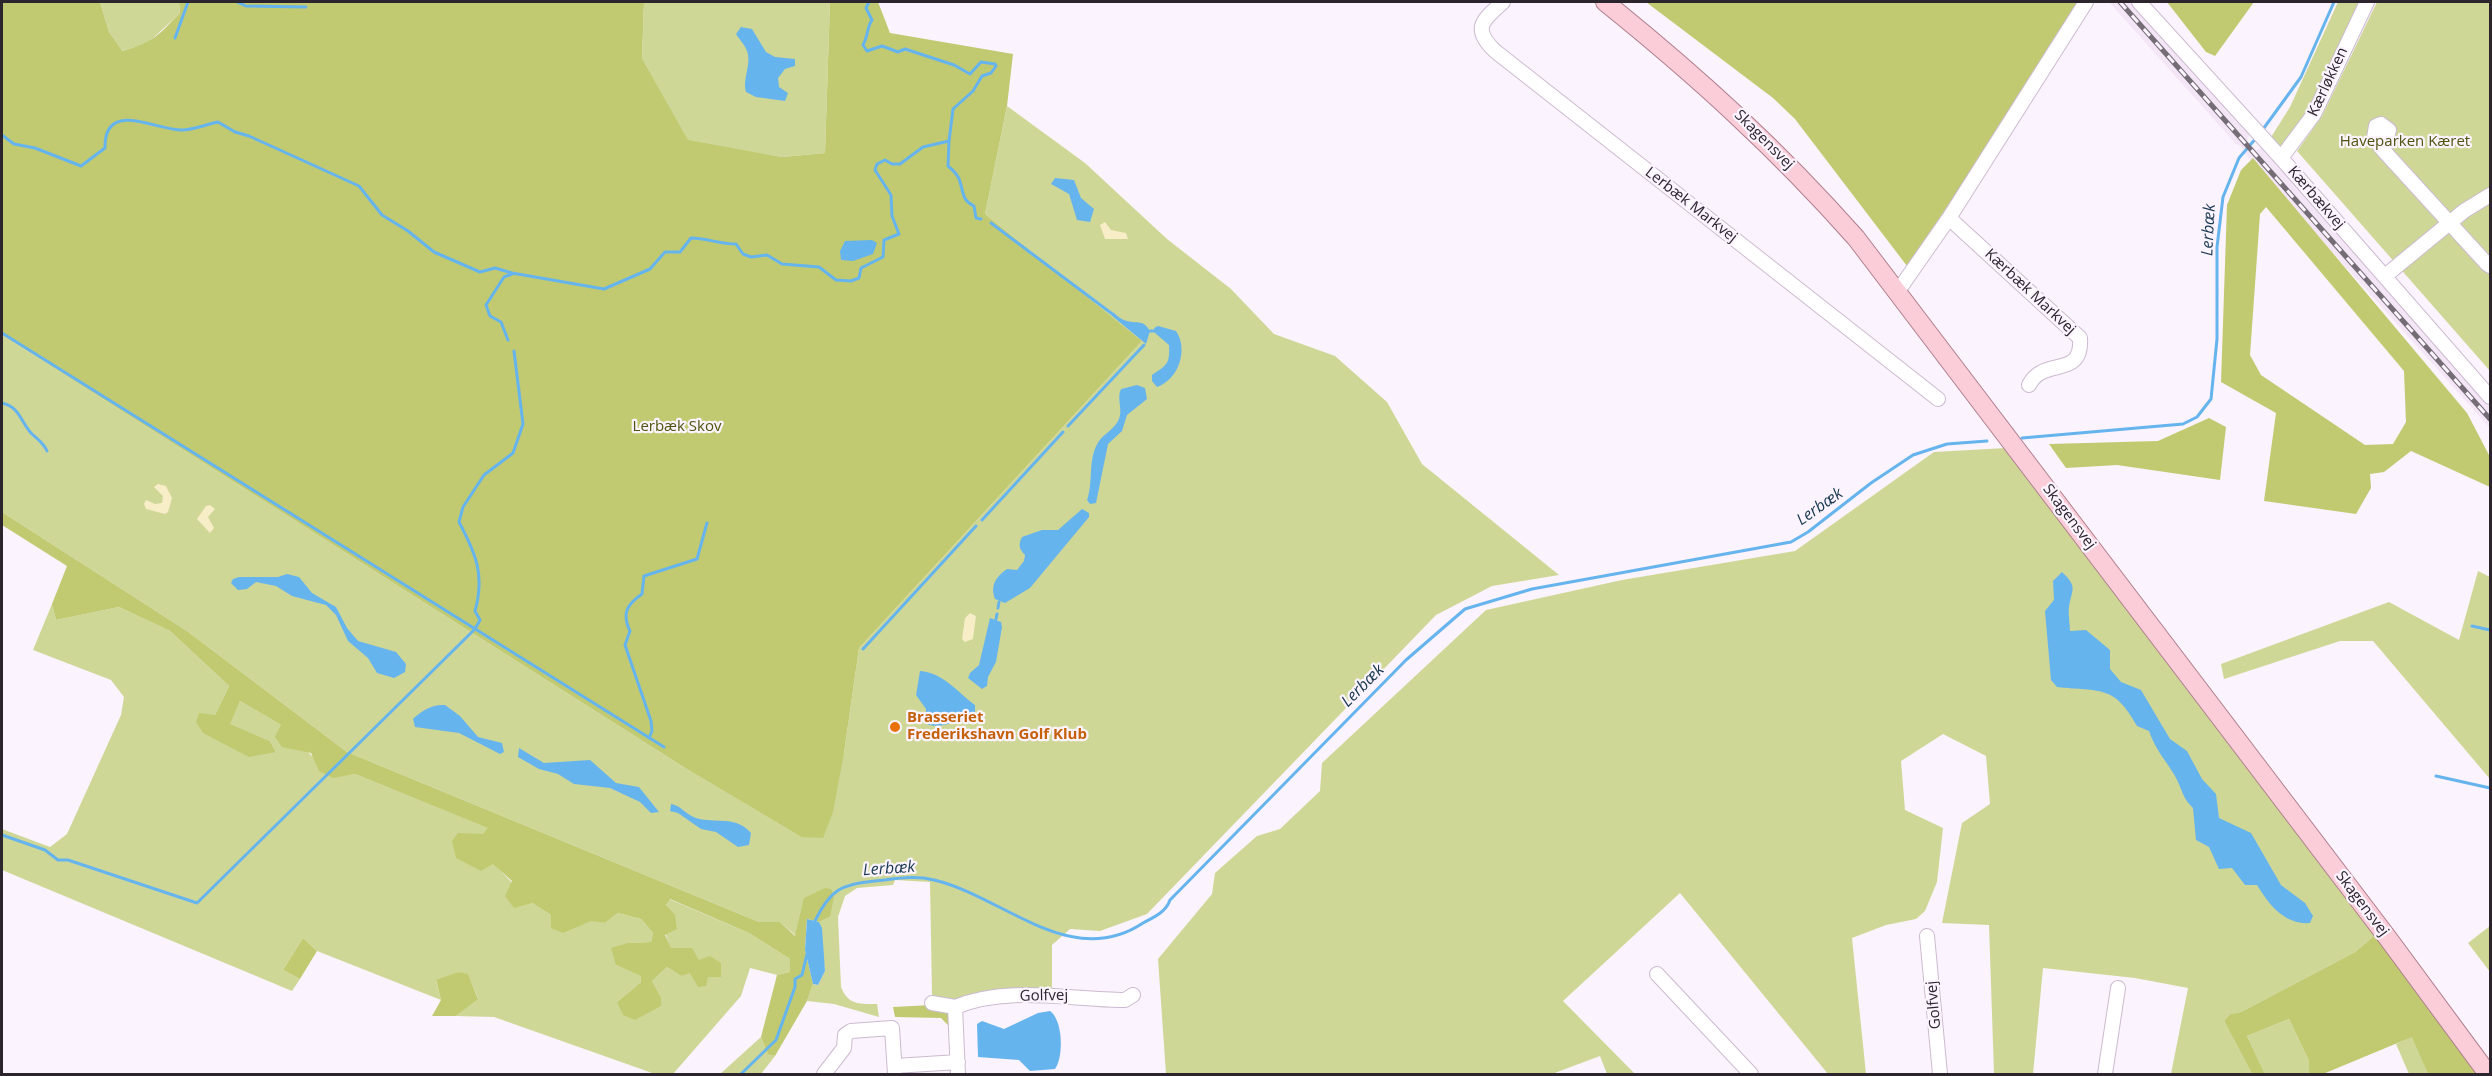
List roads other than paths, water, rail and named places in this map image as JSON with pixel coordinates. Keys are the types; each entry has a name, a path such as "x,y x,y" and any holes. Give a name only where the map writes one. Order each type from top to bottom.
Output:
{"main road":[{"name":"Skagensvej","path":"1605,2 1681,63 1774,149 1856,238 2387,937 2488,1074"}],"street":[{"name":"Lerbæk Markvej","path":"1503,2 1483,20 1481,32 1484,41 1938,399"},
{"path":"1898,291 1949,218 2086,2"},
{"name":"Kærbækvej","path":"2139,2 2281,158 2490,397"},
{"name":"Kærløkken","path":"2281,158 2314,114 2367,2"},
{"path":"2383,150 2490,266"},
{"path":"2385,276 2449,222 2490,195"},
{"name":"Kærbæk Markvej","path":"1949,218 2080,338 2080,354 2076,360 2070,364 2046,369 2029,385"},
{"name":"Golfvej","path":"1927,936 1940,1074"},
{"path":"1657,974 1751,1074"},
{"path":"2105,1074 2118,988"},
{"name":"Golfvej","path":"932,1003 954,1007 970,1001 996,997 1058,994 1125,1000 1133,994"},
{"path":"824,1074 844,1048 845,1035 851,1031 892,1028 895,1070 958,1068 954,1007"}],"water":[{"path":"741,27 752,29 766,52 775,57 795,59 795,66 785,69 778,78 779,87 788,93 785,101 756,97 746,92 748,56 736,34"},
{"path":"1055,178 1074,180 1081,198 1094,209 1090,222 1077,220 1069,194 1051,184"},
{"path":"872,240 877,243 873,254 853,261 841,260 840,251 845,241"},
{"path":"1113,312 1120,318 1145,325 1150,331 1146,344 1111,315"},
{"path":"1158,326 1176,331 1180,339 1181,355 1171,378 1157,387 1152,381 1152,375 1166,363 1169,351 1169,345 1155,333 1154,328"},
{"path":"1137,385 1145,388 1147,399 1127,415 1122,431 1108,444 1096,503 1090,504 1087,500 1095,448 1120,417 1121,389"},
{"path":"1082,509 1089,513 1089,517 1030,588 1005,603 995,599 993,590 997,578 1007,569 1017,570 1024,561 1025,555 1020,547 1022,537 1042,530 1058,530"},
{"path":"2062,572 2073,588 2069,610 2070,631 2086,630 2110,650 2110,669 2121,682 2141,690 2170,739 2187,751 2202,779 2216,794 2219,818 2251,833 2281,885 2305,903 2313,916 2310,923 2301,923 2285,917 2272,906 2257,885 2245,885 2232,868 2219,869 2209,847 2196,840 2193,808 2184,797 2175,776 2149,731 2137,726 2121,703 2095,690 2057,687 2051,680 2045,611 2054,600 2053,581"},
{"path":"287,574 299,577 312,593 336,607 347,628 358,641 396,652 406,664 405,672 394,678 377,673 368,658 348,641 336,615 326,605 292,596 276,586 256,582 247,589 238,590 231,583 233,579 239,577 278,577"},
{"path":"990,618 1001,622 1002,627 996,662 988,677 987,686 982,689 968,678 979,665"},
{"path":"920,671 936,675 950,684 975,705 975,713 945,725 926,724 926,709 916,695"},
{"path":"445,705 460,716 478,737 502,743 504,752 500,754 459,733 415,727 413,719 420,713 428,708"},
{"path":"519,748 544,763 590,760 616,783 639,787 659,812 651,813 640,802 610,788 574,784 558,774 539,769 518,757"},
{"path":"671,804 696,818 732,822 745,827 751,833 749,845 738,847 716,832 701,829 678,813 670,811"},
{"path":"807,919 819,922 822,928 825,971 818,985 813,984 805,950"},
{"path":"1050,1011 1058,1022 1061,1039 1060,1056 1055,1069 1030,1071 1019,1060 978,1057 977,1024 982,1021 1004,1029 1038,1013"}],"waterway":[{"path":"175,38 188,2"},
{"path":"237,2 246,6 306,7"},
{"path":"2,135 14,144 35,148 81,166 105,148 107,133 113,125 122,121 182,130 218,122 235,132 249,136 359,186 382,215 408,231 434,252 480,272 495,268 604,289 650,269 665,252 680,252 691,238 736,244 743,254 751,257 767,255 782,264 819,267 836,280 851,281 859,278 861,268 883,257 884,240 899,234 892,216 891,195 875,170 877,164 885,160 892,164 900,164 923,147 949,141 953,109 973,91 982,76 991,73 996,66 981,62 970,74 954,65 905,49 898,52 882,46 867,51 863,45 872,20 866,8 869,2"},
{"name":"Lerbæk","path":"2261,132 2301,77 2334,2"},
{"name":"Lerbæk","path":"2022,438 2183,424 2197,417 2211,399 2217,339 2217,247 2223,197 2239,158 2257,137"},
{"path":"949,141 948,166 958,178 965,199 974,206 976,218 981,219"},
{"path":"991,223 1111,313"},
{"path":"508,340 501,322 490,316 486,305 504,277 512,274"},
{"path":"2,333 664,747"},
{"path":"1068,426 1144,345"},
{"path":"2,835 45,850 58,860 68,860 197,903 475,629 480,620 475,611 479,575 470,544 459,522 463,507 484,475 513,453 523,424 514,351"},
{"path":"2,403 16,411 47,451"},
{"path":"982,520 1063,432"},
{"name":"Lerbæk","path":"815,921 826,902 838,890 845,887 863,882 919,878 960,888 1063,935 1090,939 1116,936 1163,911 1170,900 1406,660 1465,609 1532,589 1791,542 1913,455 1947,444 1987,441"},
{"path":"649,738 652,731 651,721 625,645 630,631 626,620 627,610 632,602 642,594 644,576 697,559 707,523"},
{"path":"863,649 976,526"},
{"path":"998,608 999,602"},
{"path":"996,619 997,614"},
{"path":"2472,626 2490,630"},
{"path":"2436,776 2490,788"},
{"name":"Lerbæk","path":"741,1074 776,1040 795,987 795,979 802,975 807,954"}],"railway":[{"path":"2120,2 2490,419"}],"place":[{"name":"Brasseriet Frederikshavn Golf Klub","path":"895,727"}],"park label":[{"name":"Haveparken Kæret","path":"2405,142"},
{"name":"Lerbæk Skov","path":"677,427"}]}
